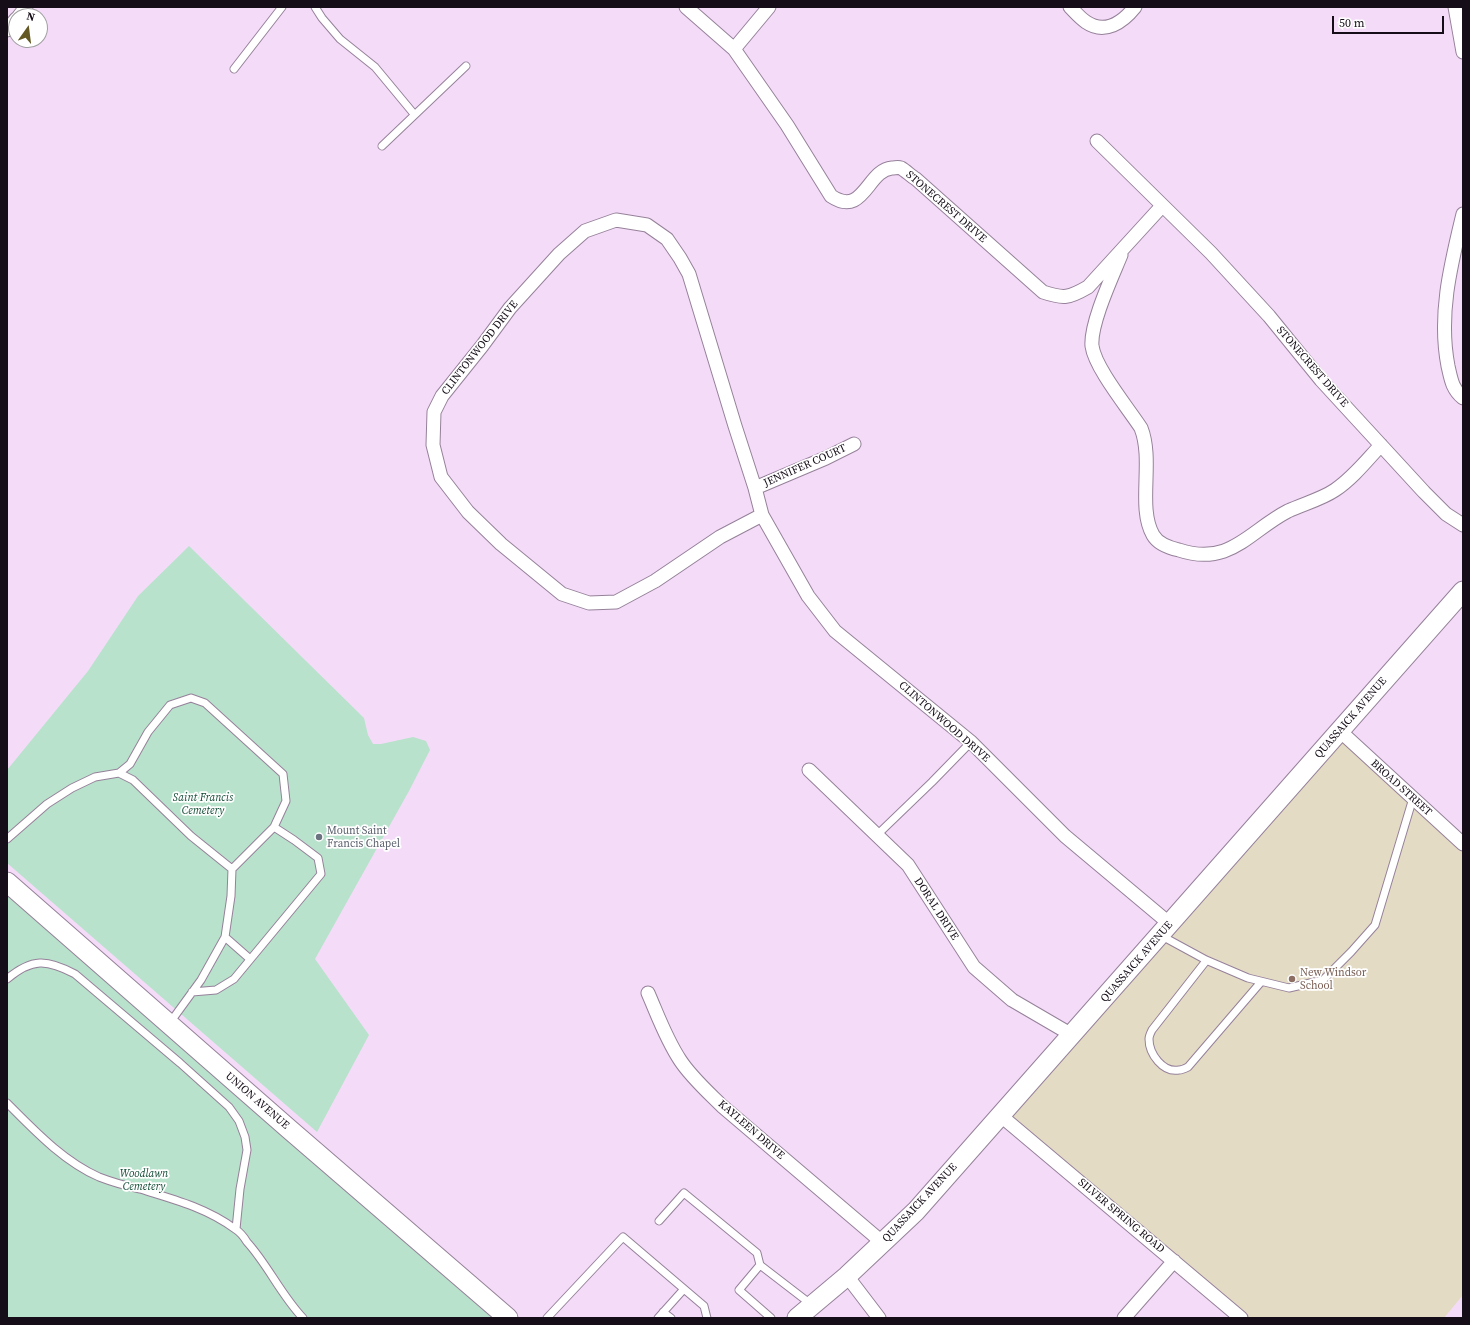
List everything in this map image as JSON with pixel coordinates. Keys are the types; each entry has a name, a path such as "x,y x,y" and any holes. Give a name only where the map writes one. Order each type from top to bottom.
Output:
{"main road":[{"name":"QUASSAICK AVENUE","path":"797,1318 847,1276 916,1211 1463,591"},
{"name":"UNION AVENUE","path":"7,882 508,1318"}],"street":[{"name":"STONECREST DRIVE","path":"686,7 734,49 787,125 831,196 836,199 849,202 859,198 880,174 888,169 900,168 916,179 1043,292 1057,297 1074,296 1088,287 1162,206"},
{"path":"734,49 769,7"},
{"path":"1070,7 1091,24 1098,27 1112,26 1128,16 1135,7"},
{"path":"1455,7 1463,52"},
{"name":"STONECREST DRIVE","path":"1097,141 1211,253 1268,316 1321,380 1424,492 1446,514 1463,525"},
{"path":"1463,214 1444,306 1445,350 1452,385 1456,393 1463,398"},
{"name":"CLINTONWOOD DRIVE","path":"762,515 720,537 654,581 616,602 589,603 562,594 501,544 468,512 442,477 433,445 434,412 442,396 510,308 559,254 580,236 592,228 616,220 647,225 667,239 680,258 688,274 755,488 762,515 808,596 835,631 971,742 1065,836 1165,930"},
{"path":"1123,250 1094,325 1092,346 1098,365 1141,428 1145,437 1147,461 1147,517 1154,537 1168,547 1188,553 1202,555 1227,550 1239,544 1287,512 1335,491 1354,474 1381,445"},
{"name":"JENNIFER COURT","path":"755,488 826,458 854,444"},
{"name":"BROAD STREET","path":"1340,731 1463,844"},
{"name":"DORAL DRIVE","path":"809,770 908,865 974,967 1012,1000 1072,1035"},
{"name":"KAYLEEN DRIVE","path":"648,993 667,1038 681,1062 700,1084 722,1106 883,1243"},
{"name":"SILVER SPRING ROAD","path":"1000,1115 1241,1318"},
{"path":"1124,1318 1174,1261"},
{"path":"847,1276 879,1318"}],"lane":[{"path":"234,69 282,7"},
{"path":"315,7 322,18 340,38 375,67 414,114"},
{"path":"382,146 466,66"},
{"path":"7,839 47,804 72,788 95,777 119,773 130,764 148,732 170,705 191,698 205,703 283,774 286,801 274,827 232,869 225,937 201,980 169,1024"},
{"path":"877,835 971,742"},
{"path":"119,773 133,780 191,836 232,869"},
{"path":"1165,930 1206,960 1248,978 1289,988 1323,980 1375,925 1413,798"},
{"path":"192,992 216,990 234,979 321,874 318,858 274,827"},
{"path":"225,937 250,959"},
{"path":"1206,960 1152,1030 1149,1039 1152,1051 1158,1062 1167,1068 1179,1071 1188,1067 1261,982"},
{"path":"7,979 27,965 44,962 59,966 75,974 180,1063 229,1107 239,1121 245,1136 247,1150 240,1189 236,1229"},
{"path":"7,1103 36,1132 64,1156 83,1168 100,1177 190,1204 211,1214 236,1229 255,1250 276,1283 303,1318"},
{"path":"660,1221 684,1193 757,1252 760,1265 812,1305"},
{"path":"552,1316 623,1237 704,1306 707,1318"},
{"path":"760,1265 739,1290 771,1318"},
{"path":"658,1318 684,1289"},
{"path":"663,1312 671,1318"}],"shaded area":[{"name":"New Windsor School","path":"1340,731 1463,843 1463,1295 1444,1318 1241,1318 1000,1115"}],"green space":[{"name":"Saint Francis Cemetery","path":"189,546 364,718 368,735 373,744 381,744 413,737 426,741 430,750 409,791 315,959 369,1035 317,1132 7,863 7,770 88,671 138,596"},
{"name":"Woodlawn Cemetery","path":"7,878 510,1318 7,1318"}],"place":[{"name":"Mount Saint Francis Chapel","path":"319,837"},
{"name":"New Windsor School","path":"1292,979"}]}
